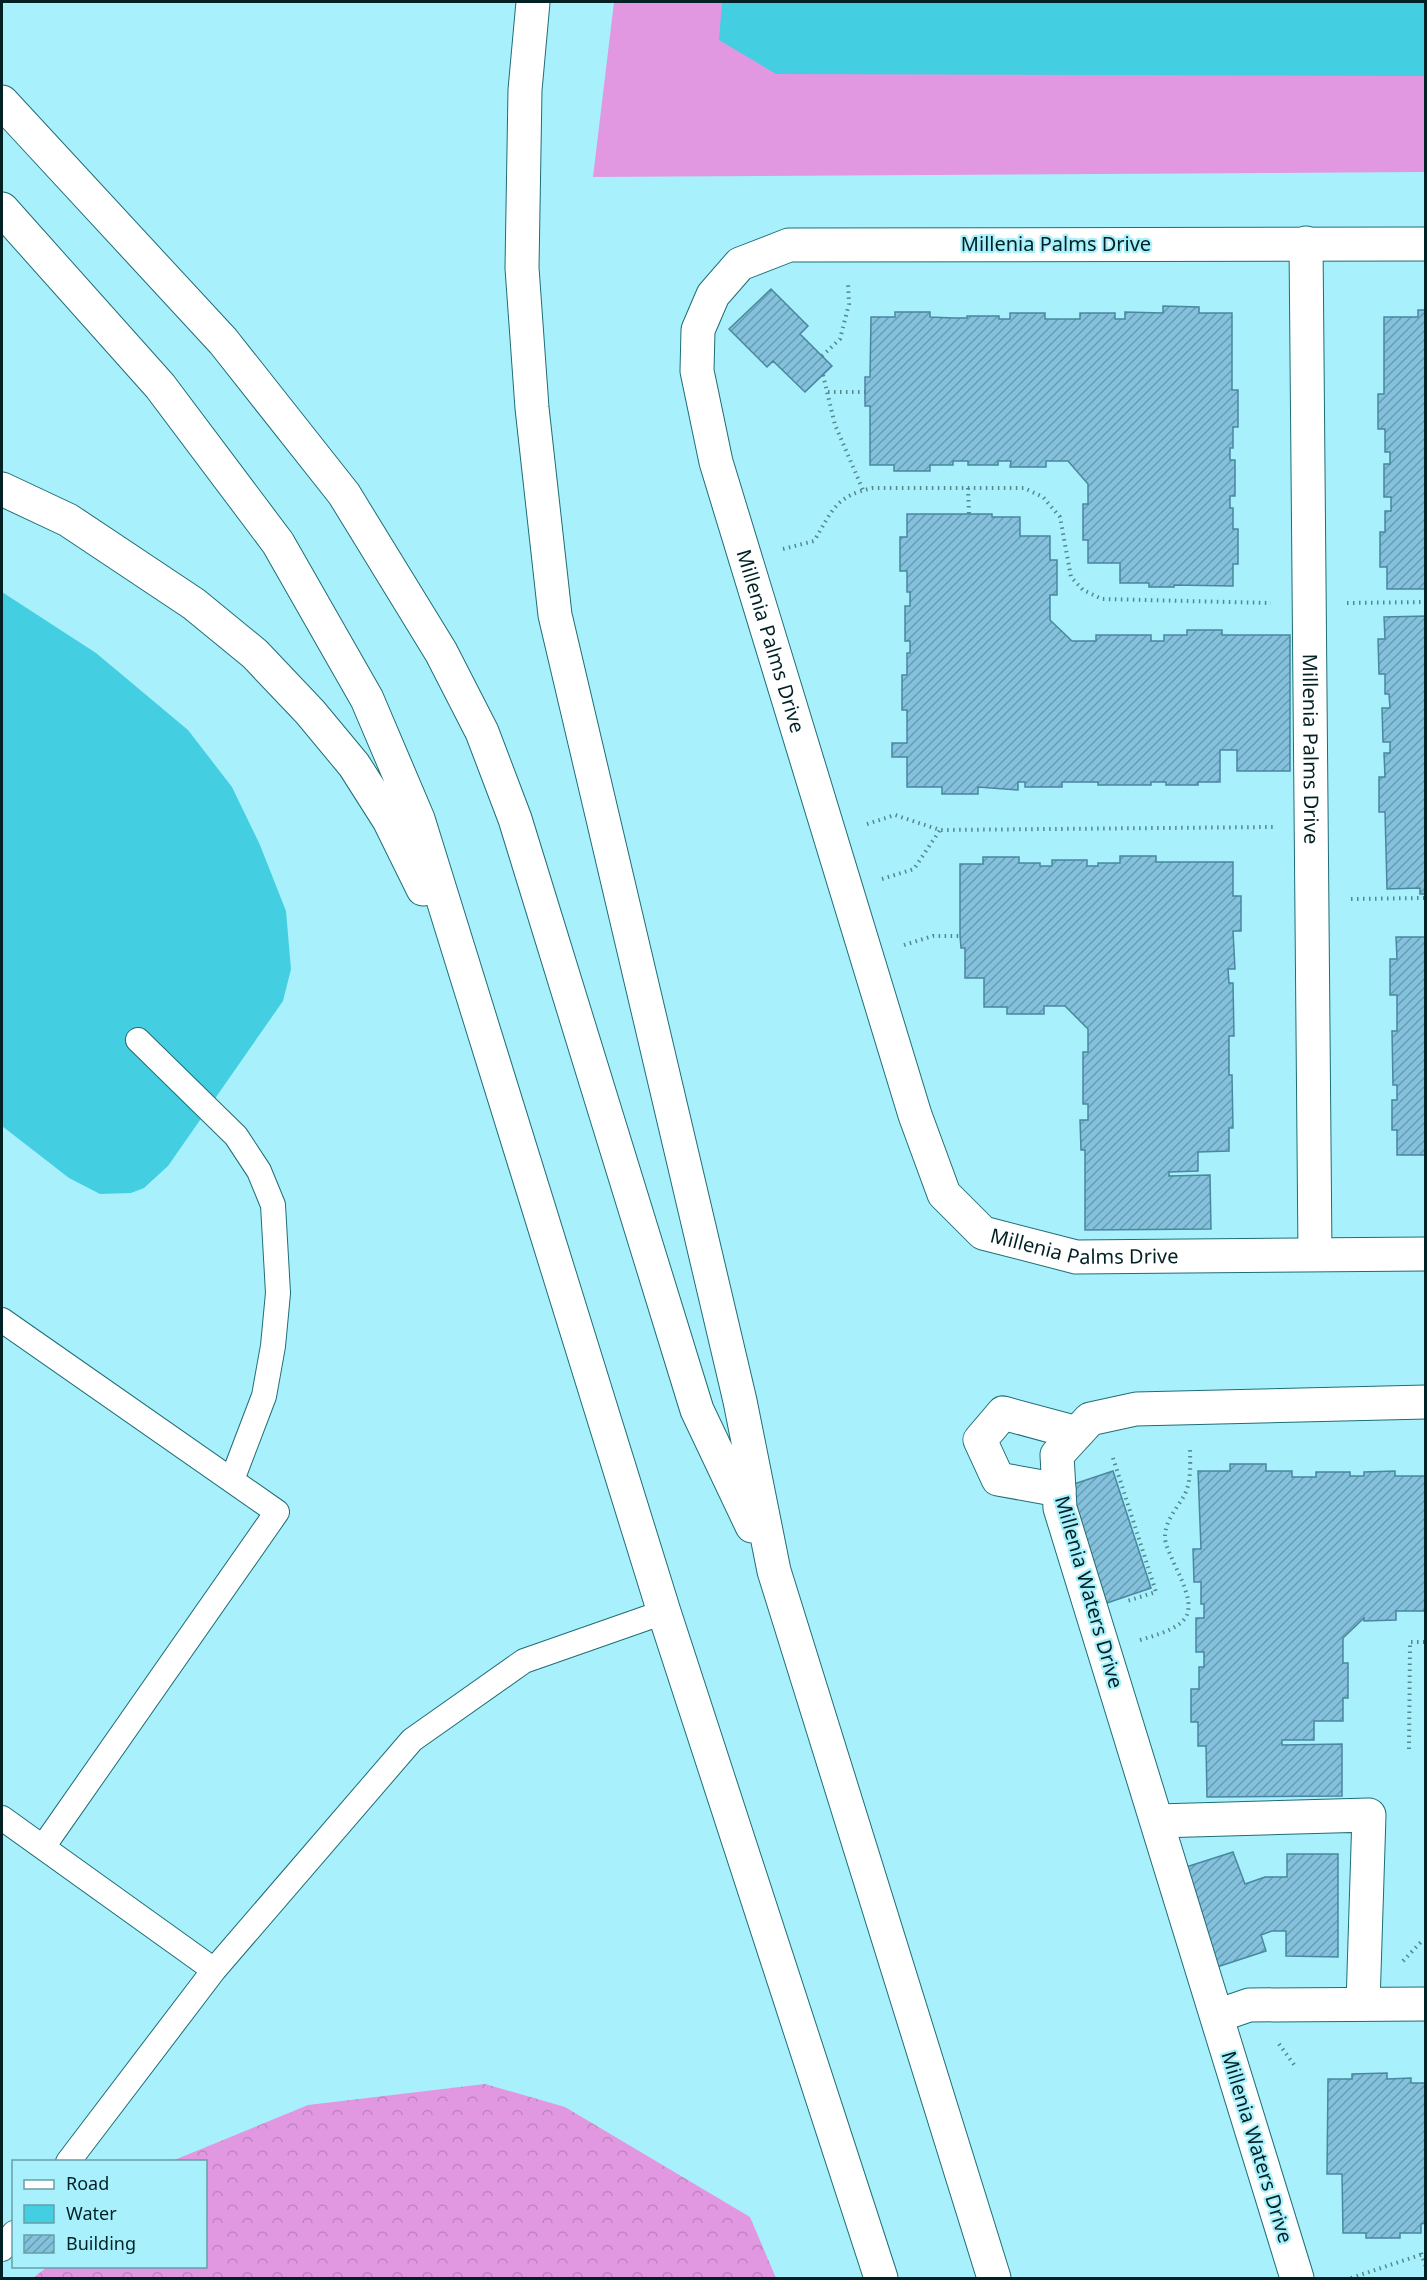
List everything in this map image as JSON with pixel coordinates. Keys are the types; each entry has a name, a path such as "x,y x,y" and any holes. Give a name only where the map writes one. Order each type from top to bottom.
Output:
{"main road":[{"path":"533,2 525,90 522,268 532,408 555,615 741,1401 774,1571 994,2278"},
{"path":"2,102 231,350 344,495 441,652 482,732 515,819 697,1410 774,1571"},
{"path":"2,209 160,386 278,543 367,699 418,819 664,1612 881,2278"},
{"name":"Millenia Palms Drive","path":"1306,243 1315,1254"},
{"name":"Millenia Palms Drive","path":"1425,244 789,245 741,264 713,295 698,330 698,379 716,462 915,1115 944,1194 983,1233 1076,1257 1425,1254"},
{"path":"2,489 68,520 194,604 255,654 310,712 354,765 389,820 435,911 480,1013"},
{"name":"Millenia Waters Drive","path":"1297,2278 1060,1508 1057,1455 1090,1419 1136,1409 1425,1402"},
{"path":"1059,1490 998,1479 980,1440 1003,1413 1077,1433"},
{"path":"1157,1821 1369,1815 1363,2004"},
{"path":"1217,2016 1249,2005 1425,2004"}],"lane":[{"path":"138,1040 236,1136 259,1171 273,1205 277,1238 278,1293 273,1346 264,1396 232,1480"},
{"path":"2,1320 277,1512 43,1847"},
{"path":"70,2160 214,1970 412,1740 524,1661 664,1612"},
{"path":"2,1818 214,1970"},
{"path":"2,2249 12,2236"}],"path":[{"path":"822,356 840,339 849,304 847,245"},
{"path":"823,375 835,425 863,490"},
{"path":"828,392 865,392"},
{"path":"745,560 814,541 836,504 855,491 873,488 1024,488 1043,497 1060,517 1071,577 1083,590 1102,599 1309,604 1425,602"},
{"path":"968,488 969,514"},
{"path":"830,836 895,815 940,830 1311,827"},
{"path":"846,891 914,869 940,830"},
{"path":"1312,899 1425,898"},
{"path":"867,957 933,936 960,936"},
{"path":"1104,1650 1161,1634 1179,1626 1188,1614 1188,1593 1170,1555 1165,1536 1174,1508 1185,1494 1191,1468 1188,1408"},
{"path":"1093,1613 1156,1592 1113,1458"},
{"path":"1409,1749 1410,1642 1425,1642"},
{"path":"1352,2278 1423,2253 1425,2267"},
{"path":"1370,2272 1372,2278"}],"green space":[{"path":"614,2 1425,2 1425,172 593,177"},
{"path":"485,2084 565,2107 750,2217 776,2278 33,2278 46,2268 207,2268 207,2160 174,2160 308,2105"}],"water":[{"path":"722,2 1425,2 1425,76 776,74 719,40"},
{"path":"2,592 96,653 188,730 232,787 260,845 286,911 291,969 283,1001 168,1166 144,1188 131,1193 100,1194 69,1178 2,1126"}],"building":[{"path":"771,289 808,326 800,334 832,366 805,392 773,361 767,367 729,329"},
{"path":"1163,306 1199,307 1199,313 1232,313 1232,390 1238,390 1238,427 1233,427 1233,448 1230,448 1230,460 1235,460 1235,496 1230,496 1230,508 1233,508 1233,529 1238,529 1238,564 1233,564 1233,586 1149,587 1149,583 1120,583 1120,563 1088,563 1088,540 1083,540 1083,504 1088,504 1088,484 1068,461 1046,461 1046,467 1010,467 1011,461 998,461 998,465 968,465 968,461 953,461 953,465 930,465 930,471 894,471 894,465 870,465 870,406 865,406 865,377 870,377 871,317 895,317 895,312 930,312 930,317 999,316 999,319 1010,319 1010,313 1045,313 1045,319 1080,319 1080,313 1115,313 1115,319 1125,319 1125,312 1163,313"},
{"path":"1418,310 1426,310 1426,589 1387,589 1387,567 1380,567 1380,532 1385,532 1385,511 1391,511 1391,497 1384,497 1384,464 1390,464 1390,452 1385,452 1385,429 1378,429 1378,394 1384,394 1384,317 1418,317"},
{"path":"907,514 992,514 992,517 1020,517 1020,536 1050,536 1050,560 1057,560 1057,595 1050,595 1050,620 1072,641 1096,641 1096,635 1151,635 1151,641 1164,641 1164,635 1187,635 1187,630 1222,630 1222,635 1290,635 1290,771 1237,771 1237,750 1220,750 1220,782 1198,782 1198,785 1166,785 1166,782 1151,782 1151,785 1098,785 1098,782 1062,782 1062,787 1025,787 1025,782 1018,782 1018,790 978,787 978,794 942,794 942,787 907,787 907,757 892,757 892,743 907,743 907,710 902,710 902,675 907,675 907,653 910,653 910,641 905,641 905,606 910,606 910,592 907,592 907,571 900,571 900,537 907,537"},
{"path":"1426,616 1426,894 1420,894 1420,888 1387,889 1385,812 1379,812 1379,777 1385,777 1384,753 1390,753 1390,742 1383,742 1382,708 1390,708 1389,694 1385,694 1385,674 1379,674 1378,639 1385,639 1384,617"},
{"path":"1120,856 1156,856 1156,862 1233,862 1233,896 1241,896 1241,931 1233,931 1235,969 1228,969 1229,983 1233,983 1234,1036 1229,1036 1233,1128 1229,1128 1229,1151 1198,1152 1198,1171 1169,1172 1169,1176 1210,1175 1211,1229 1085,1230 1085,1150 1081,1150 1080,1120 1088,1120 1088,1104 1083,1104 1083,1052 1088,1052 1088,1029 1065,1006 1044,1006 1044,1014 1007,1014 1007,1007 984,1007 984,978 965,978 965,948 961,948 960,936 960,864 983,864 983,857 1019,857 1019,863 1040,863 1040,866 1052,866 1052,860 1087,860 1087,866 1098,866 1098,863 1120,863"},
{"path":"1396,937 1426,937 1426,1155 1397,1155 1397,1130 1392,1130 1392,1100 1397,1100 1397,1085 1393,1085 1392,1031 1397,1031 1397,995 1390,995 1390,959 1397,959"},
{"path":"1230,1464 1266,1464 1266,1471 1292,1471 1292,1477 1316,1477 1316,1472 1350,1472 1350,1476 1364,1476 1364,1472 1395,1471 1395,1476 1426,1476 1426,1611 1396,1611 1396,1620 1364,1621 1364,1618 1343,1638 1343,1663 1348,1663 1348,1698 1343,1698 1343,1721 1314,1721 1314,1740 1282,1740 1282,1745 1342,1744 1342,1796 1207,1797 1206,1746 1198,1746 1198,1722 1191,1722 1191,1689 1199,1689 1199,1667 1204,1667 1204,1652 1196,1652 1196,1618 1204,1618 1204,1604 1201,1604 1201,1582 1194,1582 1193,1549 1201,1549 1198,1471 1230,1471"},
{"path":"1113,1471 1151,1588 1101,1605 1062,1488"},
{"path":"1233,1852 1245,1884 1265,1877 1287,1877 1287,1854 1338,1854 1338,1957 1286,1956 1286,1931 1272,1931 1261,1935 1266,1951 1217,1967 1183,1868"},
{"path":"1387,2073 1387,2079 1411,2078 1411,2083 1426,2083 1426,2223 1421,2224 1421,2233 1400,2233 1400,2238 1366,2238 1366,2233 1343,2233 1342,2174 1327,2174 1328,2079 1352,2079 1352,2074"}]}
